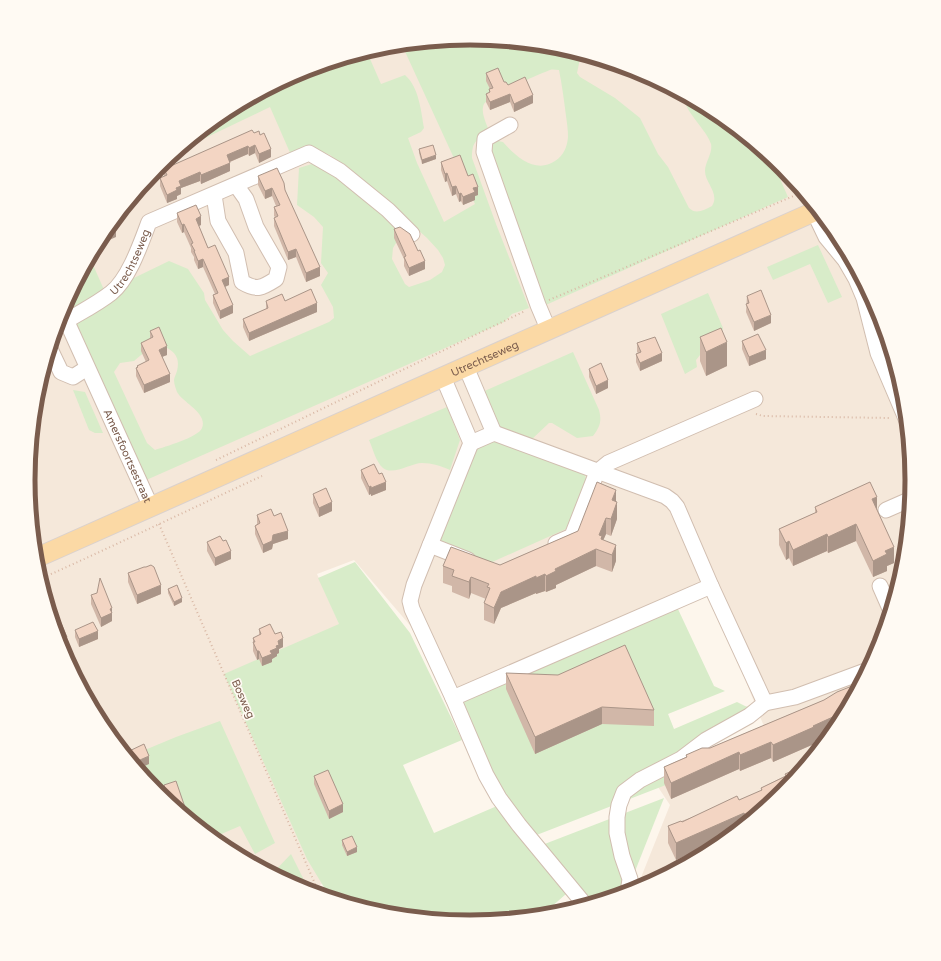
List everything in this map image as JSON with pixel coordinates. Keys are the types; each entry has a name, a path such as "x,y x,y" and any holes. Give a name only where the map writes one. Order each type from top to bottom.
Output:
{"main road":[{"name":"Utrechtseweg","path":"155,516 443,376 549,331 814,212"},
{"name":"Amersfoortsestraat","path":"42,556 155,516"}],"street":[{"path":"510,125 485,139 484,152 538,305 549,331"},
{"name":"Utrechtseweg","path":"68,314 112,292 124,280 141,244 149,222 309,153 340,171 388,210 412,234"},
{"path":"214,195 218,221 236,253 242,282 252,287 265,286 276,279 278,267 256,227 246,199 236,185"},
{"path":"819,220 826,237 845,260 856,279 864,298 878,353 899,400"},
{"name":"Amersfoortsestraat","path":"66,320 155,516"},
{"path":"53,356 61,372 73,376 87,368"},
{"path":"466,367 494,433"},
{"path":"443,376 471,443 412,592 410,601 412,609 453,698 486,775 499,798 519,825 582,901"},
{"path":"544,549 572,536 597,472 608,463 754,399"},
{"path":"471,443 494,433 665,496 672,501 677,507 711,586 766,703"},
{"path":"886,510 905,502"},
{"path":"430,545 481,565"},
{"path":"453,698 711,586"},
{"path":"880,586 888,604"},
{"path":"629,886 630,879 622,856 617,833 617,817 621,798 624,792 640,780 681,759 706,740 749,716 766,703 795,698 861,673"},
{"path":"832,699 848,686 854,676"},
{"path":"690,753 707,756"}],"path":[{"path":"209,463 538,305 799,194"},
{"path":"738,407 763,416 901,419"},
{"path":"46,576 120,543 155,516"},
{"name":"Bosweg","path":"155,516 316,888"}],"shaded area":[{"path":"470,45 499,46 555,53 583,60 637,78 663,90 688,103 736,135 758,153 798,193 816,215 848,263 873,314 883,341 898,396 902,424 906,480 905,509 898,565 883,620 873,647 848,698 816,746 798,768 758,808 736,826 688,858 639,882 670,805 650,775 765,729 710,592 451,704 414,630 354,560 317,574 432,832 315,887 253,858 205,826 183,808 143,768 125,746 93,698 68,647 58,620 43,565 36,509 36,452 43,396 50,368 68,314 80,288 93,263 125,215 143,193 183,153 205,135 253,103 304,78 331,68 386,53 414,49"}],"green space":[{"path":"442,46 499,46 555,53 580,59 577,73 580,77 615,98 640,118 658,154 668,167 689,208 692,210 700,211 706,209 712,206 714,201 713,192 707,180 705,171 711,151 711,144 709,138 691,114 685,101 712,118 758,153 777,172 788,197 539,308 486,169 492,143 498,141 503,142 520,158 534,165 541,166 548,165 558,159 566,147 568,132 559,70 551,70 536,76 504,91 484,104 483,115 490,133 481,137 474,144 472,158 529,308 512,314 504,322 144,481 66,319 93,264 105,292 169,261 188,269 204,293 205,300 223,330 250,356 329,322 334,318 333,307 321,285 328,273 321,263 323,227 314,217 297,205 299,168 320,163 381,211 399,231 393,248 392,259 405,284 409,287 430,280 442,272 445,265 438,250 427,238 356,175 330,155 321,151 291,155 270,107 196,143 229,118 278,90 331,68 369,57 381,84 405,75 413,86 419,100 424,128 421,132 408,138 417,163 444,222 475,204 404,50","holes":["165,347 172,351 176,356 178,363 174,380 177,392 194,408 203,423 202,428 195,435 155,450 147,443 114,372 120,363 134,361 147,350"]},
{"path":"818,245 842,297 828,303 810,264 773,280 767,267"},
{"path":"708,293 723,328 696,360 697,367 685,374 661,314"},
{"path":"573,352 599,410 600,424 593,436 577,438 552,423 549,423 530,441 496,428 480,393"},
{"path":"73,390 85,392 103,433 95,433 89,430"},
{"path":"447,407 460,440 450,470 426,463 392,471 383,468 377,459 369,440"},
{"path":"493,440 512,445 585,475 587,482 566,529 490,563 441,545 439,533 473,448"},
{"path":"355,562 410,633 462,740 403,765 434,833 497,806 566,894 549,909 499,915 442,915 386,908 331,893 325,889 307,859 224,674 339,624 318,578"},
{"path":"677,607 714,686 725,691 668,714 674,729 737,702 758,710 723,731 671,783 534,836 499,791 459,701"},
{"path":"220,721 275,843 255,854 240,826 218,835 183,808 143,768 132,755"},
{"path":"664,798 629,886 587,900 542,845"},
{"path":"291,854 306,884 304,883 276,870"}],"building":[{"path":"498,68 504,82 508,85 525,77 533,95 514,104 510,94 490,102 486,94 490,92 489,89 493,88 486,73"},
{"path":"252,130 254,133 259,131 260,135 264,133 271,149 259,154 255,145 249,148 248,146 227,155 230,163 201,175 200,172 179,181 181,186 176,188 177,190 167,195 160,178 167,175 165,171 169,167"},
{"path":"433,145 436,155 422,160 419,149"},
{"path":"460,155 468,176 473,174 478,187 473,188 475,192 463,197 461,193 459,194 456,186 452,187 441,162"},
{"path":"277,168 284,183 285,190 320,267 306,273 296,249 288,252 274,218 278,216 274,207 280,205 272,188 265,191 258,176"},
{"path":"196,205 201,216 196,219 208,248 215,245 229,277 222,280 233,305 220,311 213,295 218,293 203,259 198,261 191,244 193,243 184,224 182,225 177,213"},
{"path":"400,227 410,234 418,251 420,250 425,261 409,268 404,257 406,256 394,229"},
{"path":"311,289 317,303 249,333 243,319 268,308 266,301 282,294 285,301"},
{"path":"761,290 771,315 754,322 746,304 749,303 747,296"},
{"path":"159,327 167,346 159,350 170,374 144,385 136,368 149,360 141,343 153,337 150,331"},
{"path":"721,328 727,342 706,352 700,337"},
{"path":"758,334 766,350 749,357 742,341"},
{"path":"655,337 662,353 640,363 636,354 641,352 637,343"},
{"path":"601,363 608,380 596,386 589,369"},
{"path":"374,464 379,474 382,473 386,482 371,488 371,486 369,487 361,470"},
{"path":"597,482 616,490 612,500 617,502 611,519 606,518 599,535 602,536 601,539 616,545 612,555 596,549 555,569 556,571 546,576 545,574 536,578 536,576 501,592 494,608 484,603 490,588 487,587 489,584 471,577 469,582 452,576 454,570 443,566 451,547 500,565 578,531"},
{"path":"870,482 877,497 872,499 894,547 885,551 887,554 873,561 856,524 828,537 827,534 793,550 789,541 786,543 779,529 817,512 815,507"},
{"path":"326,488 332,502 319,508 313,494"},
{"path":"271,509 274,516 281,513 288,531 273,535 272,541 263,545 255,526 260,523 257,515"},
{"path":"220,536 223,541 226,540 231,551 215,558 207,542"},
{"path":"151,565 154,567 161,585 137,595 128,573"},
{"path":"100,578 112,608 110,609 112,613 101,618 91,595 97,593"},
{"path":"177,585 182,598 174,602 168,589"},
{"path":"54,608 67,637 65,638"},
{"path":"93,622 98,631 79,639 75,630"},
{"path":"270,624 275,634 281,632 283,638 278,641 279,645 276,646 277,648 270,651 272,654 262,658 259,651 257,651 253,638 261,634 259,629"},
{"path":"625,645 654,710 602,707 535,737 506,673 558,675"},
{"path":"855,685 837,715 773,745 771,742 740,755 739,752 671,783 664,767 687,757 686,755 702,748 710,748 824,700 837,692"},
{"path":"144,744 149,756 137,761 129,751"},
{"path":"797,769 751,814 746,816 744,813 676,843 668,826 681,821 682,822 737,796 739,800 762,790 761,788 786,776 785,774"},
{"path":"328,770 343,804 329,811 314,776"},
{"path":"176,781 186,811 166,791 164,785"},
{"path":"352,836 357,847 347,852 342,840"}]}
